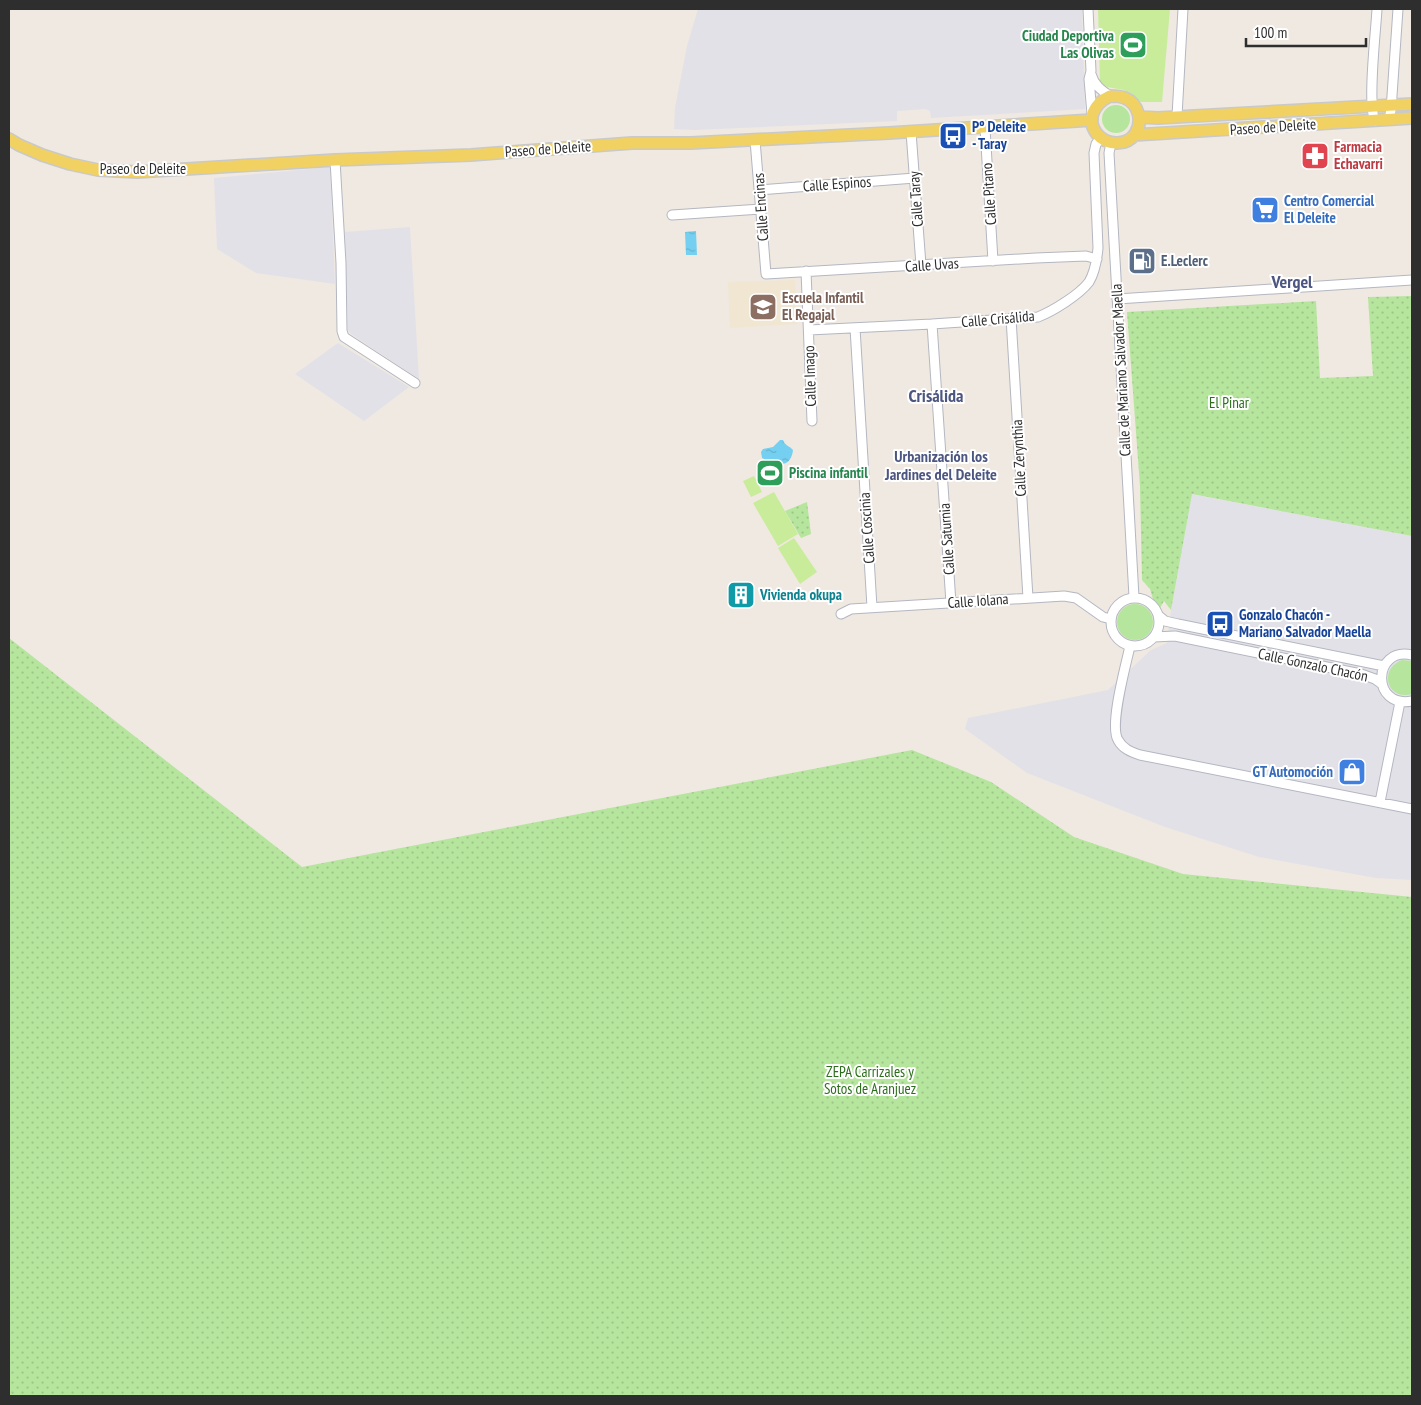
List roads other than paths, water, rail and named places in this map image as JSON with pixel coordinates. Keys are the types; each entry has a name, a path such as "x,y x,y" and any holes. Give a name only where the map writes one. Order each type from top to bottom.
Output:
{"main road":[{"path":"1110,96 1126,98 1137,109 1139,117 1139,125 1134,135 1118,143 1106,141 1096,134 1093,128 1092,117 1098,104 1110,96"},
{"name":"Paseo de Deleite","path":"1139,117 1158,118 1412,104"},
{"name":"Paseo de Deleite","path":"9,139 42,155 70,164 98,170 137,172 335,160 471,155 632,143 691,143 985,128 1092,117"},
{"name":"Paseo de Deleite","path":"1134,135 1412,118"}],"street":[{"path":"1088,9 1091,71 1089,79 1092,117"},
{"path":"1177,116 1183,9"},
{"path":"1376,121 1373,116 1372,84 1377,9"},
{"path":"1389,120 1391,115 1398,9"},
{"path":"1091,71 1096,84 1110,96"},
{"name":"Calle Pitano","path":"985,128 993,260"},
{"name":"Calle Taray","path":"911,132 920,266"},
{"name":"Calle Encinas","path":"755,140 766,274"},
{"name":"Calle Crisálida","path":"809,330 1038,317 1060,306 1081,290 1089,281 1097,258 1094,153 1096,144 1106,141"},
{"name":"Calle de Mariano Salvador Maella","path":"1106,141 1109,152 1134,598"},
{"path":"335,160 342,263 342,331 344,337 415,383"},
{"name":"Calle Espinos","path":"760,190 915,178"},
{"path":"672,214 761,209"},
{"name":"Calle Uvas","path":"766,274 993,260 1086,256 1097,258"},
{"name":"Calle Imago","path":"806,271 812,421"},
{"path":"1117,299 1412,280"},
{"name":"Calle Zerynthia","path":"1011,318 1028,598"},
{"name":"Calle Saturnia","path":"932,324 951,604"},
{"name":"Calle Coscinia","path":"855,328 872,608"},
{"name":"Calle Iolana","path":"841,614 851,609 1064,596 1076,598 1103,617 1111,619"},
{"path":"1140,598 1152,605 1159,616 1158,630 1154,637 1143,645 1130,646 1123,643 1113,633 1111,619 1116,607 1127,599 1140,598"},
{"name":"Calle Gonzalo Chacón","path":"1159,616 1178,624 1384,666"},
{"name":"Calle Gonzalo Chacón","path":"1154,637 1175,636 1361,674 1375,679 1382,684"},
{"path":"1130,646 1114,721 1115,736 1118,742 1127,750 1140,755 1412,809"},
{"path":"1412,655 1402,654 1395,656 1384,666 1382,672 1382,684 1388,695 1400,702 1412,701"},
{"path":"1380,802 1400,702"}],"water":[{"path":"696,231 697,255 686,255 685,232"},
{"path":"780,440 783,440 793,450 788,462 780,464 776,463 774,459 766,460 762,458 761,452 763,449 773,447"}],"place":[{"name":"Ciudad Deportiva Las Olivas","path":"1133,45"},
{"name":"Pº Deleite - Taray","path":"953,136"},
{"name":"Farmacia Echavarri","path":"1315,156"},
{"name":"Centro Comercial El Deleite","path":"1265,210"},
{"name":"E.Leclerc","path":"1142,261"},
{"name":"Escuela Infantil El Regajal","path":"763,307"},
{"name":"Piscina infantil","path":"770,473"},
{"name":"Vivienda okupa","path":"741,595"},
{"name":"Gonzalo Chacón - Mariano Salvador Maella","path":"1220,624"},
{"name":"GT Automoción","path":"1352,772"}],"district":[{"name":"Vergel","path":"1292,282"},
{"name":"Crisálida","path":"936,396"},
{"name":"Urbanización los Jardines del Deleite","path":"941,465"}],"park label":[{"name":"El Pinar","path":"1229,403"},
{"name":"ZEPA Carrizales y Sotos de Aranjuez","path":"870,1080"}]}
